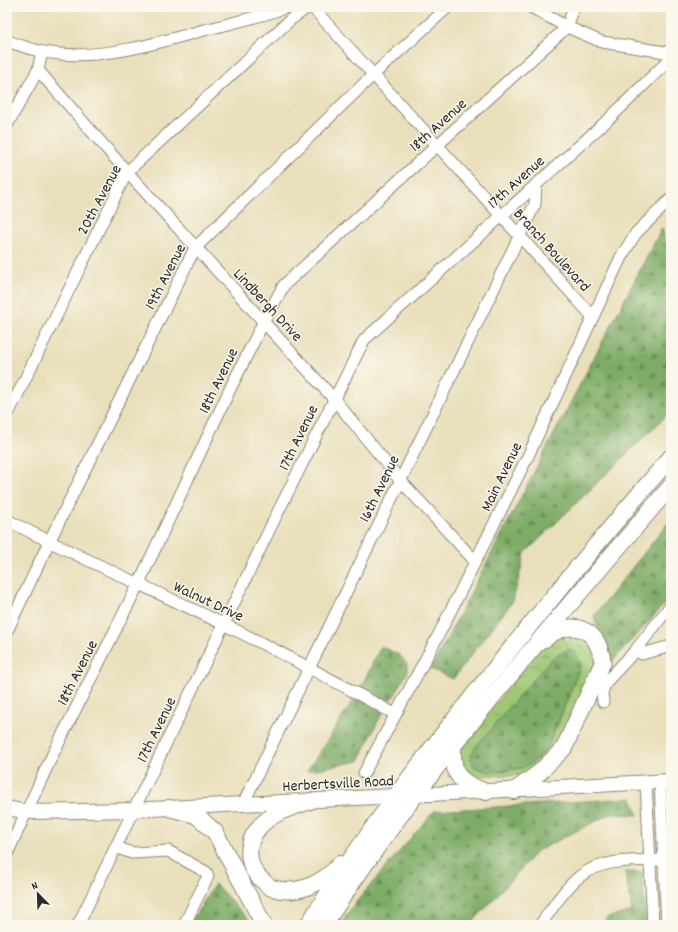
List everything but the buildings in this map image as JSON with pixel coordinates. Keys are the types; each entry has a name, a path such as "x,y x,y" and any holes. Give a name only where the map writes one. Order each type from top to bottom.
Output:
{"highway":[{"path":"308,925 332,886 377,820 430,749 583,558 671,457"},
{"path":"324,925 356,875 413,796 453,745 512,671 671,486"},
{"path":"512,671 549,635 568,627 582,629 593,636 600,648 604,662 564,748 540,772 514,791"},
{"path":"453,745 452,763 455,772 462,781 470,786 486,792"},
{"path":"310,801 284,810 269,818 257,829 250,843 250,860 256,876 271,888 289,891 308,887 331,874 377,820"},
{"path":"169,808 196,815 215,832 264,925"}],"main road":[{"name":"Herbertsville Road","path":"7,808 27,812 133,810 514,791 659,782"}],"street":[{"path":"7,41 42,52 83,55 115,52 151,44 286,7"},
{"name":"20th Avenue","path":"7,416 127,172 290,20 308,7"},
{"name":"Branch Boulevard","path":"312,7 593,317"},
{"name":"19th Avenue","path":"7,631 49,542 195,248 373,75 448,7"},
{"path":"530,7 567,27 602,42 671,53"},
{"name":"18th Avenue","path":"7,854 52,756 138,585 264,322 284,285 567,27 574,7"},
{"path":"8,120 38,70 42,52"},
{"name":"17th Avenue","path":"78,925 223,624 364,340 610,118 671,58"},
{"name":"Lindbergh Drive","path":"38,70 195,248 334,399 400,480 475,561"},
{"name":"16th Avenue","path":"243,804 535,204 536,184"},
{"name":"Main Avenue","path":"364,773 394,714 439,634 528,456 621,257 636,233 671,199"},
{"name":"Walnut Drive","path":"7,520 49,542 223,624 309,667 394,714"},
{"path":"603,702 602,695 605,685 619,666 638,653 671,605"},
{"path":"638,653 671,646"},
{"path":"659,782 668,860 667,925"},
{"path":"653,925 650,861 659,782"},
{"path":"115,847 132,853 168,851 206,872 208,876 184,925"},
{"path":"540,925 567,890 579,877 588,872 616,863 668,860"}],"green space":[{"path":"662,228 671,263 671,411 525,553 513,601 453,679 431,669"},
{"path":"671,519 671,597 608,666 594,616"},
{"path":"562,634 567,644 569,643 570,634 585,639 597,661 554,752 532,770 519,775 469,776 456,763 456,755 536,652","holes":["581,665 554,732 540,755 532,763 522,768 488,772"]},
{"path":"381,646 399,655 407,664 407,673 393,698 388,700 361,687"},
{"path":"568,649 577,655 581,665 547,749 532,763 522,768 488,772 474,767 471,758 474,749 550,660"},
{"path":"355,698 383,711 359,761 307,771"},
{"path":"632,798 638,815 610,814 537,851 470,925 341,925 351,908 434,811"},
{"path":"625,872 642,872 646,925 602,925 607,918 632,911"},
{"path":"215,884 254,925 189,925"}]}
